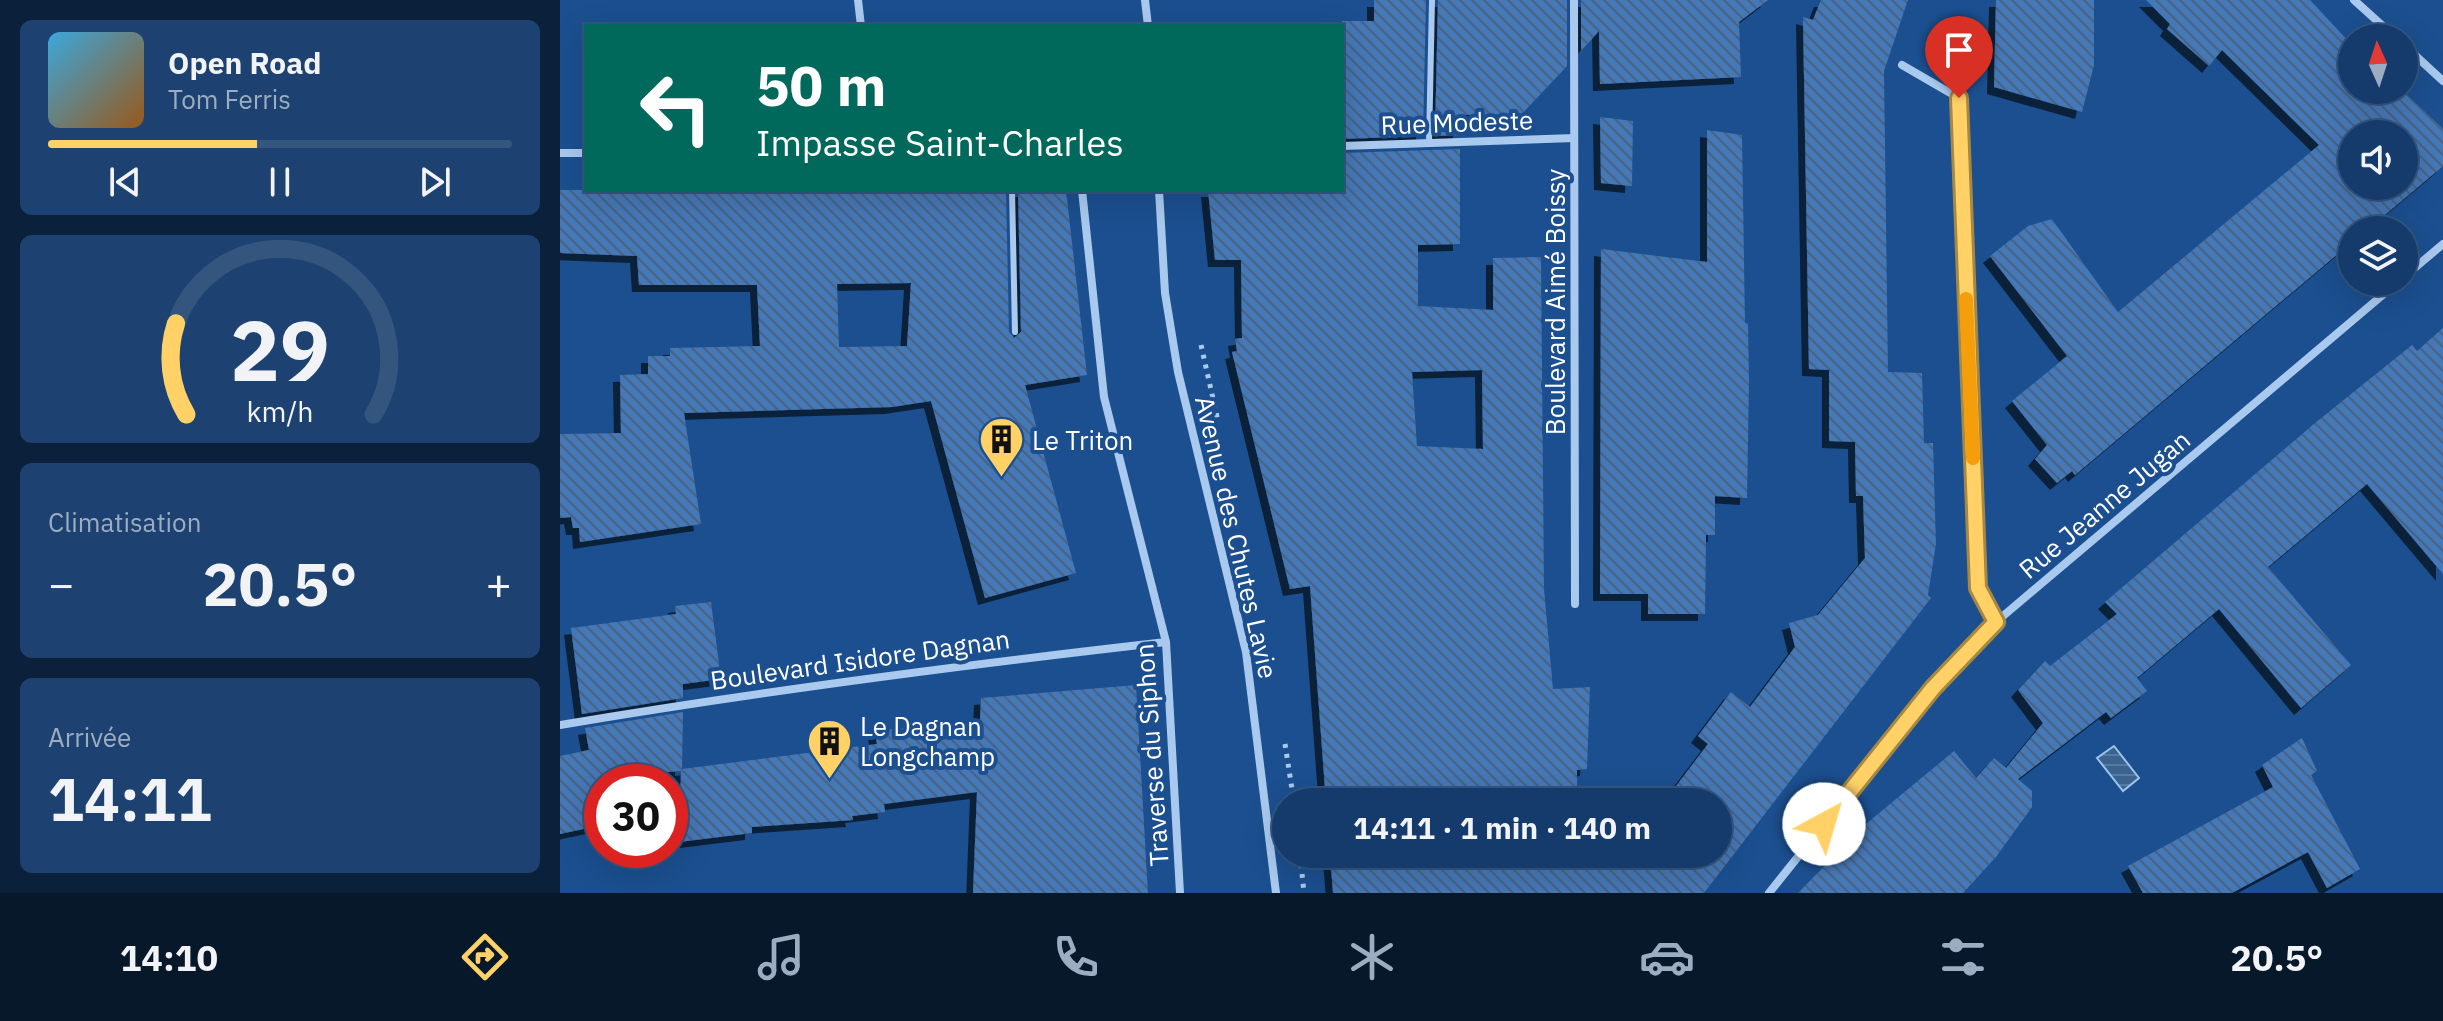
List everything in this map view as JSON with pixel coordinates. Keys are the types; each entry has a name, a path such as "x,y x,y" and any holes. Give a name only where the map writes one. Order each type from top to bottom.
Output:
{"street":[{"path":"858,0 861,24"},
{"path":"1145,0 1148,24"},
{"name":"Boulevard Aimé Boissy","path":"1574,0 1575,604"},
{"path":"2354,0 2381,24"},
{"path":"2418,58 2443,81"},
{"path":"1902,65 1959,98 1978,588 1996,622"},
{"name":"Rue Modeste","path":"1344,146 1574,138"},
{"path":"560,153 584,153"},
{"name":"Traverse du Siphon","path":"1082,192 1104,397 1166,642 1180,893"},
{"name":"Avenue des Chutes Lavie","path":"1159,192 1165,293 1178,372 1246,652 1276,893"},
{"path":"2418,265 2443,244"},
{"name":"Rue Jeanne Jugan","path":"1769,893 1933,688 1996,622 2381,296"},
{"name":"Boulevard Isidore Dagnan","path":"560,725 750,693 931,671 970,663 1166,642"}],"lane":[{"path":"1429,143 1432,0"},
{"path":"1012,192 1015,332"}],"path":[{"path":"1301,868 1304,893"}],"water":[{"path":"2114,746 2139,778 2123,791 2097,758"}],"building":[{"path":"1374,0 1426,0 1423,136 1344,139 1342,21 1374,21"},
{"path":"1438,0 1567,0 1567,66 1522,114 1460,115 1460,135 1435,136"},
{"path":"1581,0 1768,0 1739,22 1741,77 1600,84 1599,31 1581,51"},
{"path":"1821,0 1908,0 1884,71 1888,372 1922,373 1924,443 1933,443 1936,544 1928,595 1931,598 1732,857 1732,788 1675,788 1708,744 1698,736 1731,692 1750,707 1795,647 1789,623 1818,615 1865,558 1863,496 1856,496 1855,442 1829,441 1829,370 1809,369 1803,17 1813,20"},
{"path":"1996,0 2094,0 2094,65 2082,112 1994,87"},
{"path":"2146,0 2310,0 2338,30 2338,104 2417,104 2443,129 2443,166 2418,187 2418,120 2338,120 2338,200 2403,200 2384,216 2338,216 2338,254 2075,475 2072,471 2057,483 2035,459 2047,445 2012,401 2067,356 1990,256 2028,226 2052,219 2118,312 2319,145 2222,50 2209,66 2167,29 2170,24"},
{"path":"1600,117 1633,121 1632,186 1601,183"},
{"path":"1707,130 1742,135 1749,382 1747,498 1715,496 1715,535 1706,535 1705,614 1648,614 1648,594 1600,594 1601,249 1707,262"},
{"path":"1460,149 1460,244 1418,245 1418,306 1493,310 1493,258 1541,257 1544,589 1553,689 1590,687 1587,769 1577,770 1577,788 1325,788 1310,586 1290,589 1232,352 1237,351 1235,339 1242,338 1241,260 1215,260 1208,192 1344,192 1344,153","holes":["1482,370 1483,449 1417,446 1412,372"]},
{"path":"560,190 1006,192 1009,332 1014,338 1021,332 1018,192 1066,192 1087,375 1025,385 1076,573 985,598 931,401 892,407 684,413 701,524 580,542 579,528 573,528 571,517 560,518 560,434 621,433 620,375 648,374 648,356 670,356 670,348 760,346 757,285 639,285 637,256 560,253","holes":["911,283 907,346 839,347 837,284"]},
{"path":"2443,328 2443,574 2367,484 2268,567 2351,665 2301,708 2219,609 2137,678 2147,691 2111,718 2106,712 2018,779 2032,791 2032,807 1996,857 1963,893 1798,893 1861,828 1954,751 1976,778 1994,758 2006,768 2043,723 2018,690 2045,661 2050,666 2117,614 2105,602 2315,423 2412,345 2417,351"},
{"path":"711,602 721,679 683,684 683,698 582,714 571,628 676,614 675,606"},
{"path":"1136,685 1148,893 973,893 977,792 884,804 885,812 852,816 853,820 752,827 752,833 688,841 688,768 877,744 875,731 980,719 981,698"},
{"path":"683,712 682,764 584,764 584,829 560,834 560,756 589,750 585,728"},
{"path":"2302,738 2317,771 2311,775 2360,869 2327,888 2308,852 2232,893 2143,893 2128,866 2273,787 2262,765"},
{"path":"1331,868 1723,868 1704,893 1333,893"}],"slow traffic":[{"path":"1966,299 1973,458"}],"place":[{"name":"Le Triton","path":"1001,479"},
{"name":"Le Dagnan Longchamp","path":"829,780"}],"route":[{"path":"1824,824 1933,688 1996,622 1978,588 1959,98"}]}
